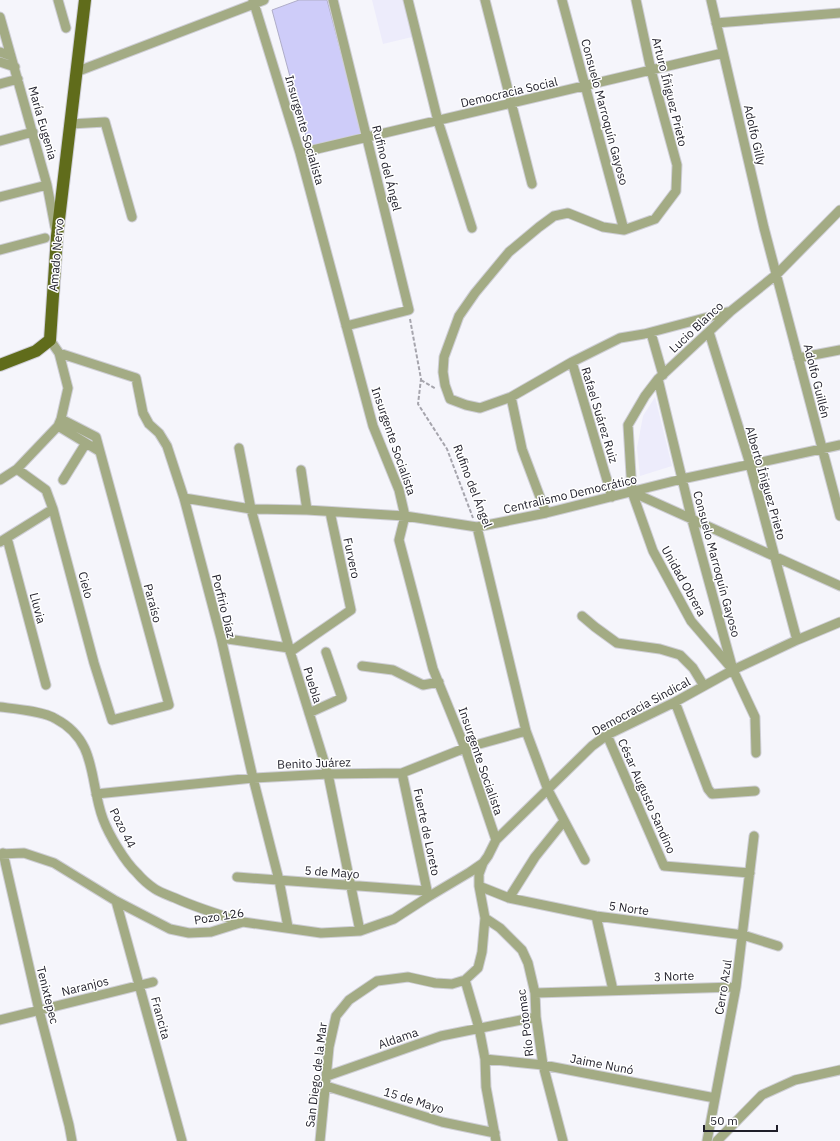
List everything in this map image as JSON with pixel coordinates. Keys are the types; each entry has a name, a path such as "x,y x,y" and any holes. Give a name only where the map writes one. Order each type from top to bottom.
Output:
{"main road":[{"name":"Amado Nervo","path":"50,340 57,236 85,0"},
{"path":"0,365 36,350 50,340"}],"street":[{"path":"58,0 66,28"},
{"path":"76,72 254,2 264,0"},
{"name":"Rufino del Ángel","path":"333,0 409,310"},
{"path":"408,0 438,121 472,228"},
{"path":"485,0 532,184"},
{"name":"Consuelo Marroquín Gayoso","path":"562,0 624,230"},
{"name":"Arturo Íñiguez Prieto","path":"624,230 655,219 676,190 676,165 651,70 636,0"},
{"name":"Adolfo Gilly","path":"711,0 764,228 777,274"},
{"name":"Insurgente Socialista","path":"254,2 300,153 373,426 399,490 405,516 398,540 433,669 465,748 496,840"},
{"path":"716,22 840,13"},
{"name":"María Eugenia","path":"0,17 48,185 57,236"},
{"path":"0,52 11,56"},
{"name":"Democracia Social","path":"300,153 724,53"},
{"path":"0,62 15,67"},
{"path":"0,84 18,79"},
{"path":"71,124 105,122 132,217"},
{"path":"0,141 33,132"},
{"path":"0,197 48,185"},
{"name":"Lucio Blanco","path":"632,492 628,425 644,396 660,377 731,311 777,274 840,210"},
{"path":"624,230 603,227 568,213 554,216 539,226 509,252 475,293 459,316 444,357 443,372 445,385 450,399 466,406 480,408 512,397 572,362 620,338 651,333 731,311"},
{"path":"0,250 45,238"},
{"name":"Adolfo Guillén","path":"777,274 840,516"},
{"path":"346,326 409,310"},
{"name":"Alberto Íñiguez Prieto","path":"709,332 750,464 797,640"},
{"name":"Consuelo Marroquín Gayoso","path":"651,333 692,520 734,670 755,717 756,753"},
{"path":"0,480 17,469 60,422 68,388 59,353 50,340"},
{"path":"798,358 840,350"},
{"name":"Porfirio Díaz","path":"59,353 136,378 143,413 149,424 159,433 167,446 184,498 220,638 279,880 288,927"},
{"name":"Rafael Suárez Ruiz","path":"572,362 612,497"},
{"path":"512,397 522,449 546,513"},
{"path":"60,422 86,443 99,451"},
{"name":"Paraíso","path":"60,422 96,437 169,705 112,720"},
{"path":"63,480 86,443"},
{"name":"Centralismo Democrático","path":"184,498 251,509 307,510 405,516 477,527 546,513 682,479 840,445"},
{"name":"Puebla","path":"239,448 251,509 289,650 328,774 360,931"},
{"name":"Cielo","path":"17,469 46,490 53,509 94,664 112,720"},
{"path":"301,470 307,510"},
{"path":"632,492 840,586"},
{"name":"Unidad Obrera","path":"632,492 653,550 691,621 734,670"},
{"path":"4,540 53,509"},
{"name":"Furvero","path":"289,650 351,610 330,512"},
{"name":"Rufino del Ángel","path":"477,527 526,731 548,790 585,860"},
{"name":"Lluvia","path":"4,540 46,685"},
{"path":"582,616 617,643 660,649 680,655 693,668 704,686"},
{"name":"Democracia Sindical","path":"427,894 470,872 483,863 496,840 592,746 607,735 675,702 734,670 797,640 840,622"},
{"path":"220,638 289,650"},
{"path":"309,713 342,698 326,652"},
{"path":"362,666 393,670 423,685 439,682"},
{"path":"675,702 708,789 712,794 755,791"},
{"name":"Pozo 44","path":"0,707 27,711 56,718 73,731 82,743 90,760 96,794 103,820 118,847 135,872 155,889 197,908 243,922"},
{"name":"Benito Juárez","path":"96,794 253,778 328,774 402,773 465,748 526,731"},
{"name":"César Augusto Sandino","path":"607,735 664,866 750,873"},
{"name":"Fuerte de Loreto","path":"402,773 427,894"},
{"path":"509,898 535,857 564,821"},
{"name":"Cerro Azul","path":"707,1141 736,987 754,836"},
{"name":"Pozo 126","path":"1,854 24,853 54,863 116,901 170,929 189,933 211,932 243,922 288,927 321,933 360,931 394,919 427,894"},
{"name":"Tenixtepec","path":"1,854 72,1141"},
{"path":"483,863 479,874 479,886 485,918 482,952 478,968 465,980 479,1028 484,1059 486,1087 496,1137"},
{"name":"5 de Mayo","path":"237,878 351,886 427,894"},
{"name":"5 Norte","path":"479,886 509,898 596,916 743,936 778,946"},
{"name":"Francita","path":"116,901 182,1141"},
{"path":"596,916 613,990"},
{"name":"Río Potomac","path":"485,918 500,928 522,950 528,963 535,993 536,1017 543,1065 563,1141"},
{"name":"San Diego de la Mar","path":"320,1141 329,1047 336,1016 349,1000 377,980 408,977 435,983 452,984 465,980"},
{"name":"Naranjos","path":"0,1020 153,982"},
{"name":"3 Norte","path":"535,993 736,987"},
{"name":"Aldama","path":"327,1076 441,1036 536,1017"},
{"name":"Jaime Nunó","path":"484,1059 543,1065 715,1098"},
{"path":"717,1141 762,1095 795,1080 840,1070"},
{"name":"15 de Mayo","path":"326,1086 496,1137"}],"path":[{"name":"Rufino del Ángel","path":"409,310 421,379 418,404 447,449 477,527"}],"shaded area":[{"path":"372,0 403,0 412,37 383,44"},
{"path":"655,397 672,466 640,476 637,448 643,416"}],"building":[{"path":"299,0 327,0 363,134 309,147 272,10"}]}
